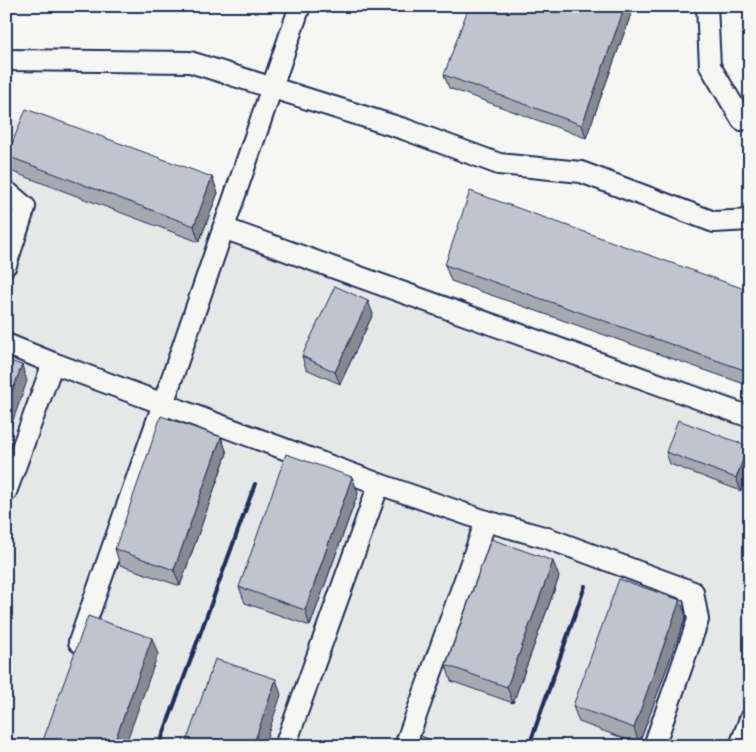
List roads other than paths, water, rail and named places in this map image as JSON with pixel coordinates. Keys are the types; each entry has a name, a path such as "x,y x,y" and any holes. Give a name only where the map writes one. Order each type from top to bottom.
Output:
{"street":[{"path":"71,662 163,404 300,6"},
{"path":"707,6 710,66 742,120"},
{"path":"6,60 190,62 404,129 499,164 582,172 714,222 750,220"},
{"path":"6,191 26,207 6,264"},
{"path":"223,228 750,417"},
{"path":"6,344 378,484 486,521 547,538 693,592 698,620 654,746"},
{"path":"6,492 53,363"},
{"path":"285,746 378,484"},
{"path":"405,746 486,521"},
{"path":"740,746 750,719"}],"railway":[{"path":"159,746 255,484"},
{"path":"529,746 585,586"}]}
